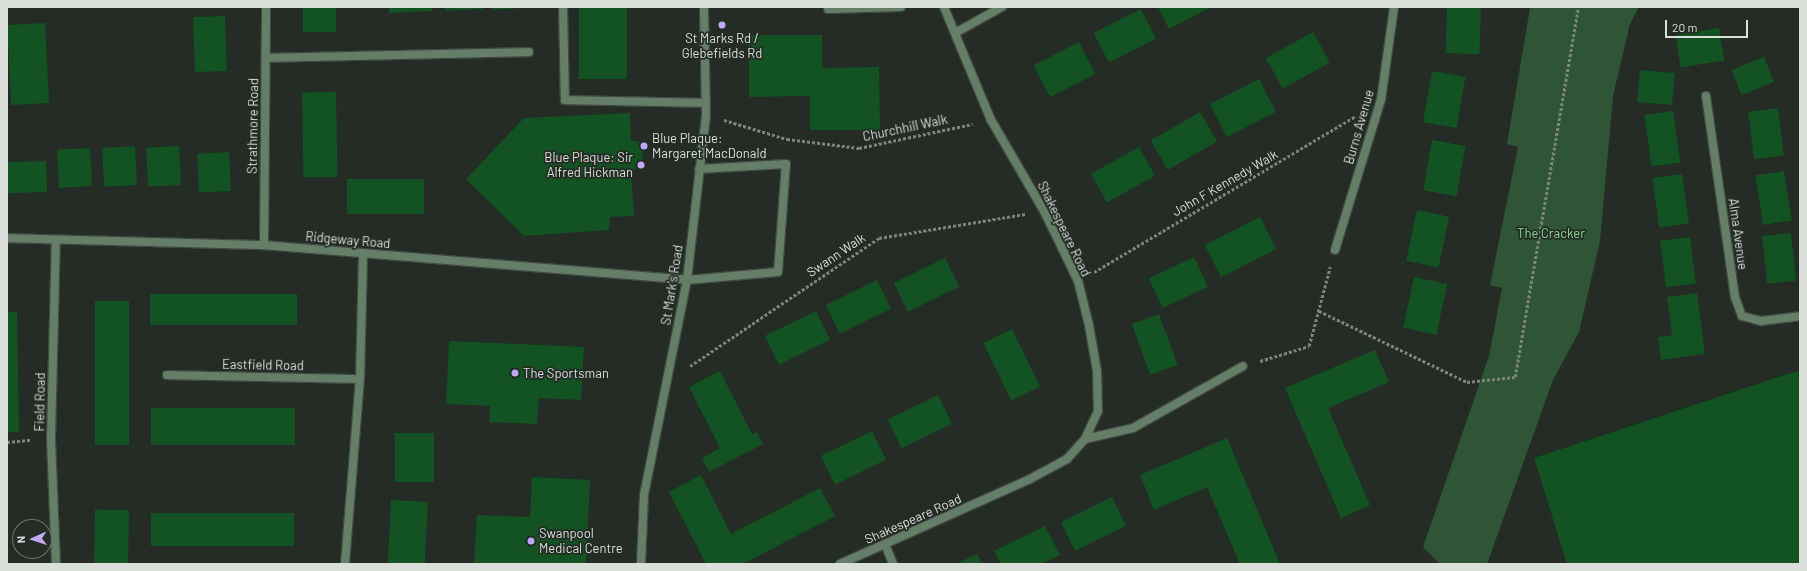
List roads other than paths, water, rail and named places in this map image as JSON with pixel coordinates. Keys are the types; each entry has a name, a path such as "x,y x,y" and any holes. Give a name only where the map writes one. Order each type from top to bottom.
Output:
{"street":[{"name":"Strathmore Road","path":"264,245 266,7"},
{"path":"563,7 565,100 706,103"},
{"name":"St Mark's Road","path":"641,564 644,495 687,280 706,115 704,7"},
{"path":"828,9 901,7"},
{"name":"Shakespeare Road","path":"840,564 1030,479 1067,459 1085,439 1098,412 1097,371 1089,325 1078,281 1044,211 991,120 944,7"},
{"path":"955,33 1002,7"},
{"name":"Burns Avenue","path":"1335,250 1381,100 1394,7"},
{"path":"266,58 529,52"},
{"name":"Alma Avenue","path":"1706,96 1735,297 1742,316 1761,320 1800,316"},
{"name":"Ridgeway Road","path":"7,238 264,245 687,280 778,272 786,164 699,169"},
{"name":"Field Road","path":"56,240 51,438 56,564"},
{"path":"345,564 360,379 362,253"},
{"path":"1085,439 1132,428 1243,366"},
{"name":"Eastfield Road","path":"167,375 360,379"},
{"path":"885,544 893,564"}],"place":[{"name":"St Marks Rd / Glebefields Rd","path":"722,25"},
{"name":"Blue Plaque: Margaret MacDonald","path":"644,146"},
{"name":"Blue Plaque: Sir Alfred Hickman","path":"641,165"},
{"name":"The Sportsman","path":"515,373"},
{"name":"Swanpool Medical Centre","path":"531,541"}],"park label":[{"name":"The Cracker","path":"1551,233"}]}
